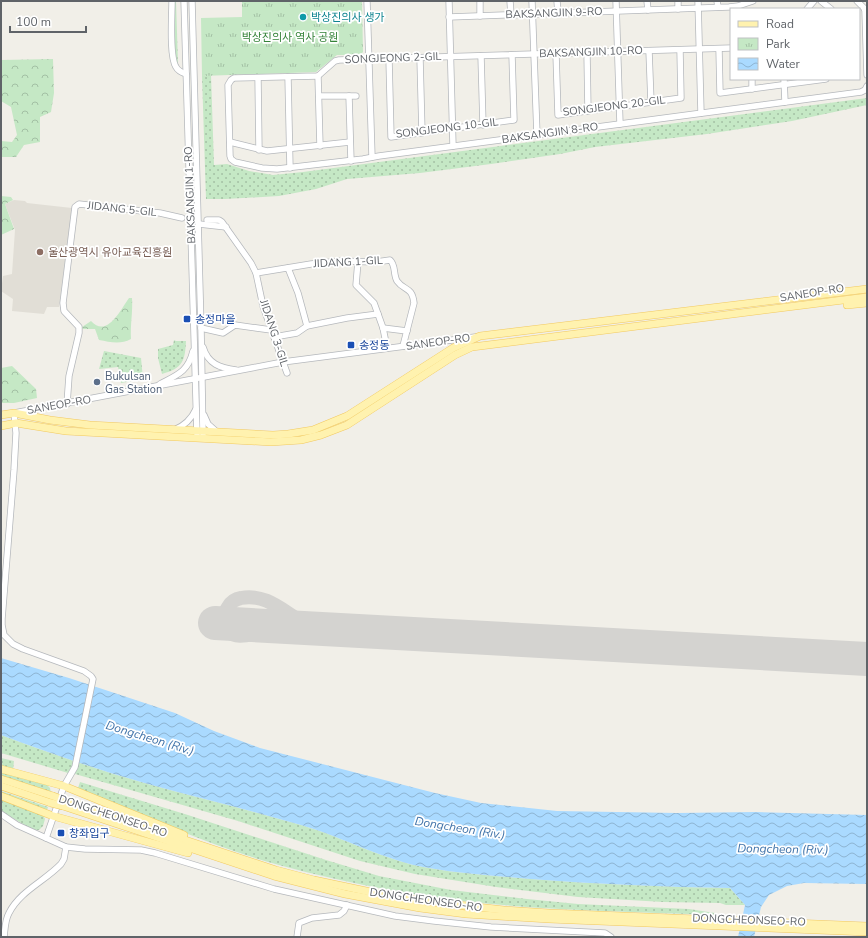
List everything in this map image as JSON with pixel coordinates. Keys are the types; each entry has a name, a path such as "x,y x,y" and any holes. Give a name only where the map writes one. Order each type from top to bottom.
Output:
{"main road":[{"name":"SANEOP-RO","path":"758,302 867,284"},
{"name":"SANEOP-RO","path":"480,336 867,289"},
{"name":"SANEOP-RO","path":"200,434 287,442 321,435 347,425 455,355 472,347 867,297"},
{"name":"SANEOP-RO","path":"759,311 867,303"},
{"path":"16,423 66,431 288,434 313,430 330,424 359,409 453,348 480,336"},
{"name":"SANEOP-RO","path":"1,415 14,413"},
{"path":"14,413 75,424 174,430 200,434"},
{"name":"SANEOP-RO","path":"1,426 16,423"},
{"path":"1,769 64,786 246,864"},
{"name":"DONGCHEONSEO-RO","path":"1,779 52,799 246,864 282,878 345,894 420,908 466,914 549,920 867,926"},
{"name":"DONGCHEONSEO-RO","path":"1,786 52,799"},
{"path":"1,796 53,816 154,844 246,864"},
{"name":"DONGCHEONSEO-RO","path":"788,925 867,932"}],"street":[{"path":"172,1 174,63 178,70 186,74"},
{"name":"BAKSANGJIN 1-RO","path":"184,1 194,345 199,378"},
{"name":"BAKSANGJIN 1-RO","path":"192,1 202,344 199,389"},
{"path":"367,1 372,157"},
{"path":"449,1 453,146"},
{"path":"480,1 480,16"},
{"path":"510,1 510,15"},
{"path":"532,1 537,135"},
{"path":"558,1 558,13"},
{"path":"616,1 620,124"},
{"path":"647,1 648,10"},
{"path":"678,1 678,9"},
{"path":"698,1 701,113"},
{"path":"718,1 718,8"},
{"name":"BAKSANGJIN 9-RO","path":"449,17 718,8 738,6 753,1"},
{"path":"821,1 830,8"},
{"path":"857,1 865,11 867,75"},
{"name":"BAKSANGJIN 10-RO","path":"451,57 730,48"},
{"path":"719,49 720,93 752,89 784,82 816,80"},
{"name":"SONGJEONG 20-GIL","path":"556,54 558,114 681,98 680,50"},
{"path":"649,51 651,102"},
{"path":"587,53 588,110"},
{"name":"SONGJEONG 10-GIL","path":"389,59 391,137 514,120 512,55"},
{"path":"481,56 483,124"},
{"name":"SONGJEONG 2-GIL","path":"318,76 339,60 451,57"},
{"path":"420,58 422,133"},
{"path":"320,146 318,76 234,78 229,82 230,142 259,150 275,151 320,146 350,142"},
{"path":"288,77 290,168"},
{"path":"258,78 259,150"},
{"path":"752,80 752,89"},
{"path":"784,82 784,102"},
{"name":"BAKSANGJIN 8-RO","path":"230,142 230,156 235,162 262,168 290,168 861,92 865,90 867,86"},
{"path":"318,96 356,96"},
{"path":"349,96 351,161"},
{"name":"JIDANG 5-GIL","path":"67,404 69,376 79,333 79,326 64,311 63,303 75,207 79,204 131,209 182,218"},
{"path":"207,220 219,220 226,227"},
{"path":"199,224 226,227"},
{"name":"JIDANG 3-GIL","path":"226,227 251,262 256,273 263,306 287,373"},
{"name":"JIDANG 1-GIL","path":"256,273 340,261 392,261 399,284 408,289 414,303 403,346"},
{"path":"358,261 356,285 374,303 383,328 387,348"},
{"path":"288,268 298,293 307,326"},
{"path":"274,338 297,333 307,326 346,318 378,314"},
{"path":"201,328 223,333 235,325 271,330"},
{"path":"383,328 407,331"},
{"name":"SANEOP-RO","path":"14,413 283,362 480,336"},
{"path":"202,344 207,358 214,364 224,368 240,370"},
{"path":"154,387 175,376 186,368 190,361 194,345"},
{"path":"199,389 197,407 200,434"},
{"path":"199,389 202,411 200,434"},
{"path":"174,430 190,419 197,407"},
{"path":"202,411 208,424 217,432"},
{"path":"14,413 16,423 2,630 6,638 17,647 84,671 91,676 93,681 76,763 64,786 46,838"},
{"path":"1,814 18,824 66,847 85,849 141,850 274,889 395,916 491,927 605,933 611,937"},
{"path":"4,937 7,918 12,908 21,897 61,864 66,847"},
{"path":"297,937 299,923 312,918 339,915 344,912 347,905"}],"shaded area":[{"name":"울산광역시 유아교육진흥원","path":"14,200 72,208 59,307 47,307 44,314 12,311 13,299 1,291 3,276 12,274 15,230 5,204"}],"green space":[{"path":"173,1 176,1 178,64 175,57 173,42"},
{"name":"박상진의사 역사 공원","path":"242,1 362,1 363,52 360,55 337,55 316,72 202,76 201,18 242,17"},
{"path":"53,59 54,93 51,112 40,117 40,142 24,145 16,157 1,157 1,141 12,142 17,135 11,107 1,101 1,60"},
{"path":"211,75 214,165 227,164 249,171 273,175 867,98 867,105 792,121 707,134 595,147 560,154 420,173 347,179 316,189 279,196 206,199 202,76"},
{"path":"1,196 11,197 13,200 5,204 14,229 1,235"},
{"path":"129,298 132,298 131,339 119,342 99,340 95,329 83,329 82,327 91,321 97,326 103,327 108,325 118,315"},
{"path":"174,340 186,341 184,359 179,366 162,374 158,358 158,349 173,345"},
{"path":"104,351 141,358 143,379 121,383 118,367 99,369"},
{"path":"12,366 36,389 37,398 14,403 1,403 1,368"},
{"path":"1,735 129,779 263,814 317,830 413,865 454,872 531,879 630,885 730,888 745,905 578,897 496,887 415,874 360,861 238,821 75,774 76,769 72,768 68,773 1,753"},
{"path":"1,758 14,761 13,770 1,767"},
{"path":"1,771 46,784 50,788 51,793 1,776"},
{"path":"80,782 379,876 451,890 527,899 578,904 689,909 715,913 715,915 583,910 503,905 419,895 363,885 279,865 209,842 162,824 78,788"},
{"path":"1,791 48,807 47,810 1,794"},
{"path":"1,799 43,815 45,819 43,826 39,830 33,830 1,811"}],"water":[{"name":"Dongcheon (Riv.)","path":"1,658 69,678 175,713 214,731 260,748 435,793 481,803 557,811 677,813 755,812 867,815 867,884 804,883 787,886 769,895 761,907 754,937 738,937 745,905 730,888 630,885 530,879 454,872 413,865 317,830 263,814 129,779 1,735"}],"taxiway":[{"path":"291,628 282,628 240,636 225,630 224,615 229,605 235,600 250,597 258,598 266,600 307,625 325,629"}],"runway":[{"path":"215,623 867,659"}],"place":[{"name":"박상진의사 생가","path":"303,17"},
{"name":"울산광역시 유아교육진흥원","path":"40,252"},
{"name":"송정마을","path":"187,319"},
{"name":"송정동","path":"351,345"},
{"name":"Bukulsan Gas Station","path":"97,382"},
{"name":"창좌입구","path":"61,833"}]}
